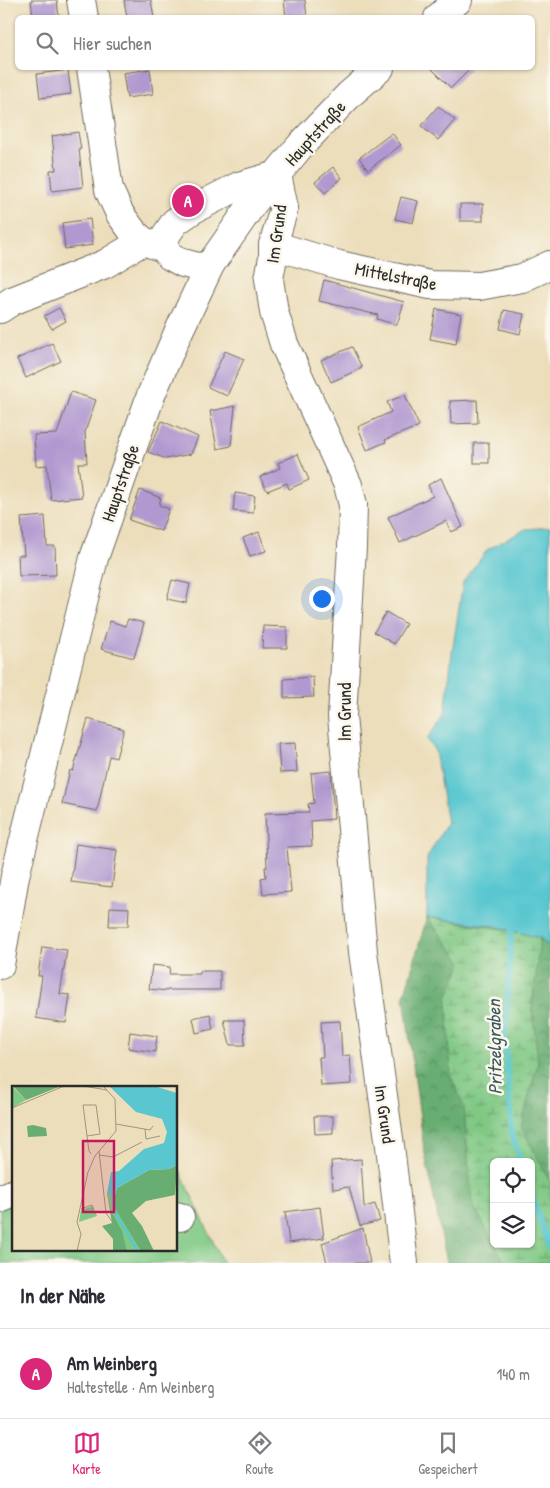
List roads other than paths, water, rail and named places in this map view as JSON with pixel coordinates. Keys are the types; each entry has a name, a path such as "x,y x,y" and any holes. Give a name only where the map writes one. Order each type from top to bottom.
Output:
{"street":[{"path":"81,0 84,15"},
{"path":"441,15 458,0"},
{"path":"91,70 109,190 120,214 153,245 170,256 183,263 198,267 210,265"},
{"name":"Hauptstraße","path":"0,965 15,876 94,558 151,395 177,334 210,265 253,203 301,145 350,94 378,70"},
{"path":"0,309 12,300 153,245 166,235 175,222 192,210 239,186 277,175"},
{"name":"Im Grund","path":"277,175 284,208 273,245 269,279 274,312 284,344 348,485 353,505 342,716 363,952 404,1263"},
{"name":"Mittelstraße","path":"273,245 339,265 430,285 480,286 522,278 550,266"},
{"path":"0,1199 12,1194"}],"water":[{"path":"550,527 550,947 540,938 494,926 427,917 427,858 447,823 435,751 427,739 445,714 463,582 488,549 526,529"}],"waterway":[{"name":"Pritzelgraben","path":"512,923 505,1040 512,1135 520,1158"},
{"name":"Pritzelgraben","path":"534,1203 550,1250"}],"place":[{"name":"Am Weinberg","path":"188,201"}]}
